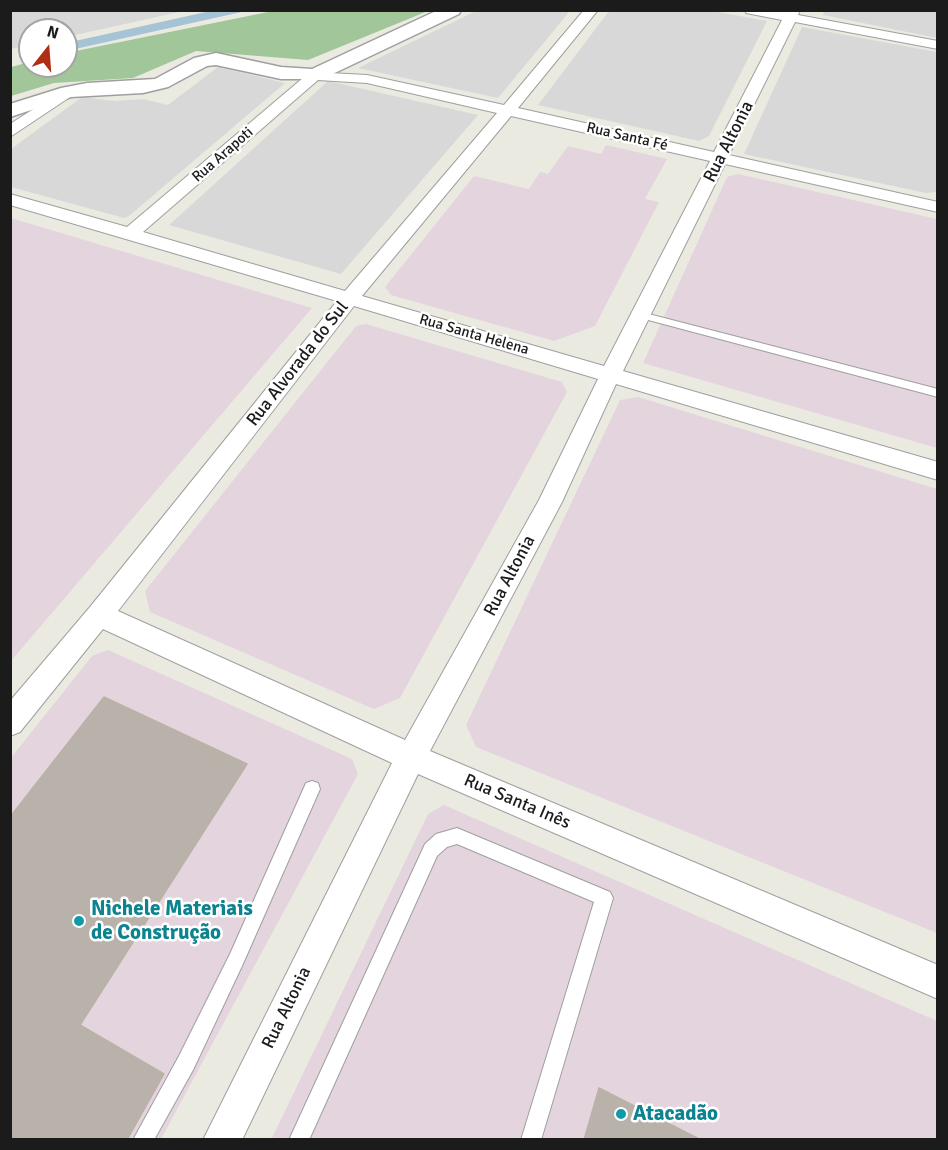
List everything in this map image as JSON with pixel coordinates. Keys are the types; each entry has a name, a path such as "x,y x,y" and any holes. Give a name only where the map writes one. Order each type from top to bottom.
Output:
{"street":[{"path":"10,111 68,92 143,87 161,82 201,62 216,59 281,73 315,75 453,10"},
{"name":"Rua Alvorada do Sul","path":"10,723 99,615 349,299 592,10"},
{"path":"751,10 792,14 938,45"},
{"name":"Rua Altonia","path":"222,1140 411,758 550,502 610,375 721,159 792,14"},
{"name":"Rua Santa Fé","path":"315,75 367,79 938,207"},
{"name":"Rua Arapoti","path":"130,234 315,75"},
{"path":"10,132 68,92"},
{"name":"Rua Santa Helena","path":"10,200 938,471"},
{"name":"Rua Santa Inês","path":"99,615 411,758 938,982"}],"lane":[{"path":"641,315 938,393"},
{"path":"143,1140 186,1063 226,980 312,789"},
{"path":"299,1140 431,850 442,840 457,836 604,898 531,1140"}],"shaded area":[{"path":"11,10 184,11 78,34 78,18 18,18 18,48 11,49"},
{"path":"476,11 570,11 498,98 358,68"},
{"path":"609,11 713,11 767,21 709,136 699,141 538,105"},
{"path":"824,11 937,11 937,38 823,15"},
{"path":"802,27 937,52 936,192 926,193 744,154"},
{"path":"218,67 285,83 129,216 124,218 11,187 11,149 82,97 115,101 143,99 168,105"},
{"path":"328,81 478,115 341,274 169,225"},
{"path":"606,145 667,159 645,199 659,202 595,326 554,341 391,295 385,287 474,176 529,189 540,172 548,174 568,146 601,154"},
{"path":"738,174 937,219 937,448 643,363 727,177"},
{"path":"10,218 312,308 11,661"},
{"path":"366,324 562,382 567,392 400,698 374,709 150,612 145,591 356,326"},
{"path":"638,397 937,489 937,933 476,747 466,725 620,400"},
{"path":"108,650 352,759 358,774 161,1139 11,1139 10,759 92,656"},
{"path":"444,805 937,1021 937,1139 271,1140 428,814"}],"green space":[{"path":"273,11 428,11 308,60 196,51 133,78 54,83 11,96 11,67 18,65 18,78 78,78 78,51"}],"water":[{"path":"215,10 246,11 78,48 78,40"}],"building":[{"name":"Nichele Materiais de Construção","path":"104,697 247,764 80,1025 164,1074 127,1140 10,1140 10,817"},
{"name":"Atacadão","path":"599,1088 701,1140 584,1140"}],"place":[{"name":"Nichele Materiais de Construção","path":"79,921"},
{"name":"Atacadão","path":"621,1114"}]}
